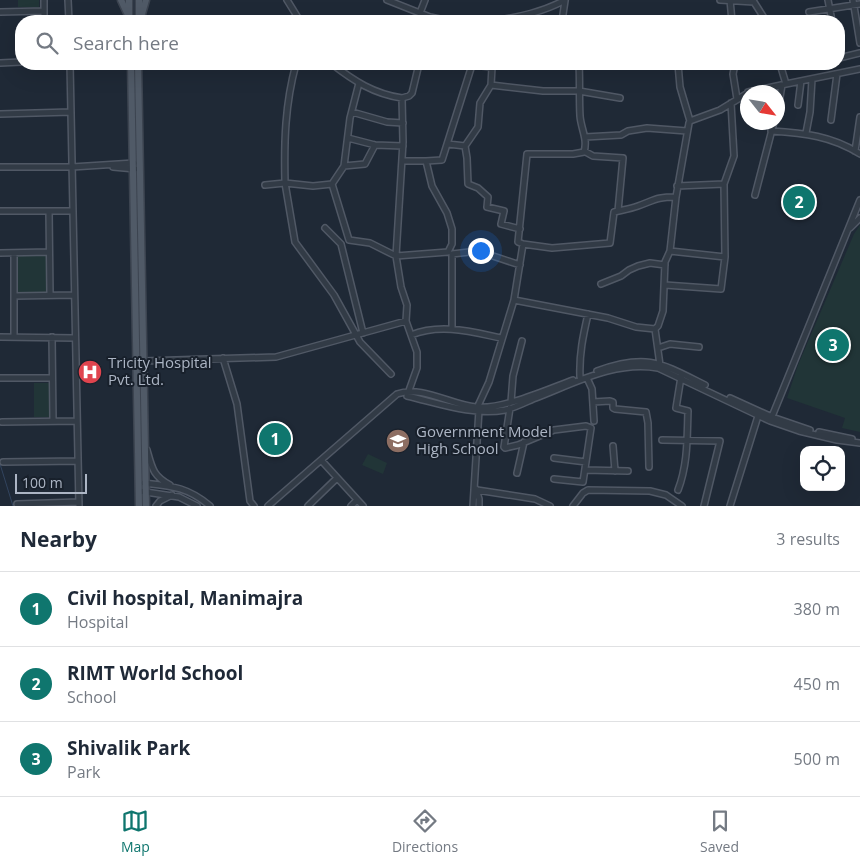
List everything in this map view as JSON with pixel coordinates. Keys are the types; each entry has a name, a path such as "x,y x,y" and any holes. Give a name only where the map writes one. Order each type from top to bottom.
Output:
{"main road":[{"path":"121,0 127,15"},
{"path":"129,0 129,15"},
{"path":"139,0 139,15"},
{"path":"141,15 146,0"},
{"path":"131,70 137,165 144,361 145,444 143,483 139,506"},
{"path":"138,70 137,165 143,483"},
{"path":"142,491 146,506"}],"street":[{"path":"44,0 44,15"},
{"path":"68,0 68,15"},
{"path":"287,0 296,15"},
{"path":"387,0 423,15"},
{"path":"404,7 406,0"},
{"path":"420,13 425,0"},
{"path":"527,15 565,0 563,15"},
{"path":"720,0 754,2 762,15"},
{"path":"730,0 731,15"},
{"path":"828,0 831,15"},
{"path":"853,3 860,43"},
{"path":"809,12 853,3 860,4"},
{"path":"0,12 44,11"},
{"path":"845,57 860,53"},
{"path":"0,63 15,62"},
{"path":"780,85 860,69"},
{"path":"17,504 79,504 70,70"},
{"path":"294,70 285,127 285,183 295,242 334,296 360,342 390,374"},
{"path":"341,70 359,83 381,94 402,98 412,93 418,70"},
{"path":"402,161 442,160 470,70"},
{"path":"492,70 491,85 480,103 478,127 465,146 468,184 478,188 488,197 487,207 504,211 501,224 520,229"},
{"path":"579,70 580,119 585,137 584,151"},
{"path":"660,365 655,329 658,326 663,311 665,265 670,251 677,186 690,121 680,87 679,70"},
{"path":"734,70 737,99"},
{"path":"781,70 784,84"},
{"path":"831,120 837,74"},
{"path":"806,133 810,112 812,79"},
{"path":"798,105 801,81"},
{"path":"332,184 344,166 352,112 359,83"},
{"path":"491,85 543,91 579,91 620,98"},
{"path":"690,121 720,110 740,97"},
{"path":"402,98 403,146 396,256 401,287 407,305 406,321 417,352 417,368 407,393"},
{"path":"665,285 721,289 725,258 724,184 734,156 731,103"},
{"path":"0,114 70,112"},
{"path":"352,112 387,122 403,123"},
{"path":"755,195 771,131 806,133 836,141 858,153 860,117"},
{"path":"585,137 621,135 628,131 647,128 687,131"},
{"path":"348,138 375,145 403,146"},
{"path":"448,144 465,146"},
{"path":"344,166 365,164 375,145"},
{"path":"618,211 622,158 593,156 584,151 573,154 527,154 518,242 523,244 552,248 610,243 614,212 618,211 638,206 657,198 676,197"},
{"path":"332,184 349,240 370,243 396,256 448,252 450,250 452,229 447,213 432,186 426,161"},
{"path":"0,167 137,165"},
{"path":"265,185 285,183 313,186 332,184"},
{"path":"677,186 724,184"},
{"path":"771,419 860,200"},
{"path":"0,211 73,211"},
{"path":"48,211 50,295"},
{"path":"847,232 860,218"},
{"path":"325,228 341,244 363,334"},
{"path":"473,506 478,409 489,382 514,300 523,244"},
{"path":"452,329 452,254 478,251 520,265"},
{"path":"670,251 725,258"},
{"path":"14,252 14,337"},
{"path":"0,253 49,252"},
{"path":"601,284 621,276 638,266 650,263 665,265"},
{"path":"14,296 74,295"},
{"path":"514,300 655,329"},
{"path":"580,377 579,361 588,314"},
{"path":"144,361 276,357 406,321"},
{"path":"411,334 435,329 452,329 501,338"},
{"path":"0,337 75,338"},
{"path":"52,337 53,420"},
{"path":"522,341 513,376 504,447 524,442 554,430 591,428 584,481 554,479"},
{"path":"658,348 670,344 699,347"},
{"path":"223,358 237,404 250,501 254,506"},
{"path":"272,505 320,460 397,394 407,393 478,409 505,410 510,405 580,377 626,362 642,361 660,365 771,419 809,433 860,442"},
{"path":"510,405 587,378 628,366 642,365 682,376 758,416 771,419"},
{"path":"678,490 683,477 687,441 688,411 676,408 682,376"},
{"path":"0,378 52,378"},
{"path":"587,378 592,389 594,421"},
{"path":"593,402 610,401 613,402 613,408 615,409 646,412 649,467"},
{"path":"730,506 758,416"},
{"path":"2,422 77,420"},
{"path":"662,440 719,440 704,506"},
{"path":"518,473 524,442"},
{"path":"145,444 152,470 160,479 175,487"},
{"path":"613,446 615,471"},
{"path":"554,458 586,462"},
{"path":"320,460 363,506"},
{"path":"3,462 78,461"},
{"path":"585,470 628,471"},
{"path":"308,506 337,478"},
{"path":"474,479 479,506"},
{"path":"143,483 184,489 210,506"},
{"path":"477,490 535,499 550,506"},
{"path":"574,506 583,493 588,490 650,491 666,495 682,506"},
{"path":"142,491 173,495 197,506"},
{"path":"156,506 160,501 173,495"},
{"path":"351,506 357,500"}],"green space":[{"path":"18,0 39,0 39,7 18,7"},
{"path":"860,225 860,432 842,428 845,418 787,398 798,365 854,234"},
{"path":"16,255 46,255 46,293 16,293"},
{"path":"34,383 49,383 49,417 34,417"},
{"path":"368,454 387,463 383,474 362,465"}],"waterway":[{"path":"0,464 13,506"}],"place":[{"name":"RIMT World School","path":"799,202"},
{"name":"Shivalik Park","path":"833,345"},
{"name":"Tricity Hospital Pvt. Ltd.","path":"90,372"},
{"name":"Civil hospital, Manimajra","path":"275,439"},
{"name":"Government Model High School","path":"398,441"}]}
